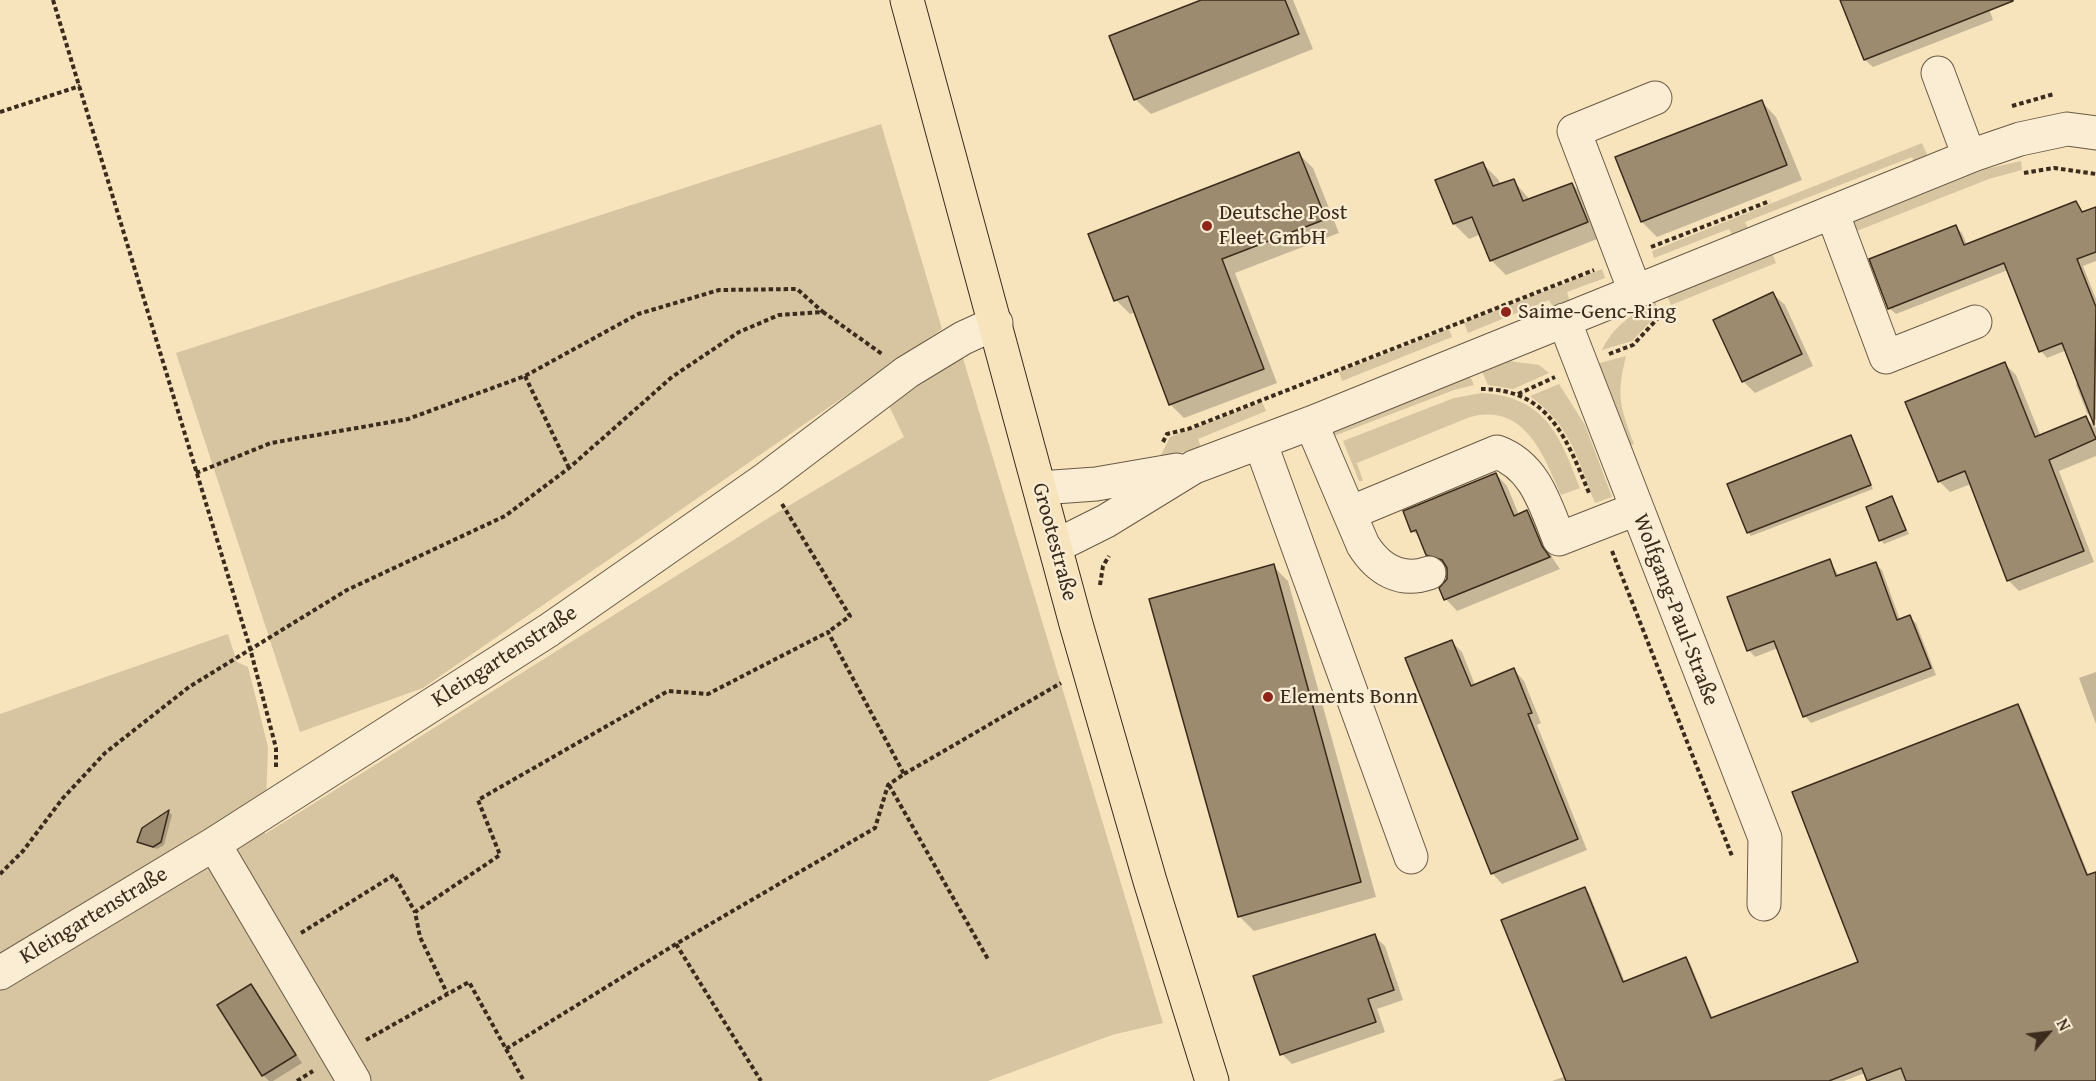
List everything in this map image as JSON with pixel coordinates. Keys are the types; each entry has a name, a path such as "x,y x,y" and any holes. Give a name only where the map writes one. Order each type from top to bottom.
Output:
{"main road":[{"name":"Grootestraße","path":"907,0 1150,881 1212,1081"}],"street":[{"path":"1938,73 1969,156"},
{"path":"1635,291 1574,131 1655,98"},
{"path":"1056,546 1106,521 1194,467 1311,423 1969,156 2019,139 2067,129 2096,134"},
{"path":"1832,212 1886,357 1975,322"},
{"name":"Wolfgang-Paul-Straße","path":"1564,320 1765,838 1764,904"},
{"name":"Kleingartenstraße","path":"0,973 214,844 549,630 767,478 907,372 963,338 996,323"},
{"path":"1311,423 1372,561 1386,571 1404,577 1429,573"},
{"path":"1260,442 1411,857"},
{"path":"1350,513 1497,452 1511,457 1529,473 1541,492 1558,539 1636,509"},
{"path":"1040,488 1096,484 1194,467"},
{"path":"214,844 346,1068"}],"path":[{"path":"53,0 250,648 276,748 277,803"},
{"path":"0,112 80,86"},
{"path":"196,473 271,443 408,418 525,376 638,314 719,290 797,289 823,312 907,372"},
{"path":"0,874 23,851 63,798 113,746 189,687 347,590 505,516 569,468 672,377 739,332 779,315 823,312"},
{"path":"525,376 569,468"},
{"path":"1473,391 1483,389 1518,395 1550,415 1566,437 1727,848 1733,857"},
{"path":"415,912 500,855 478,800 668,691 708,694 828,632 850,616 767,478"},
{"path":"1100,592 1103,566 1114,547"},
{"path":"828,632 904,774"},
{"path":"506,1049 676,944 875,828 888,785 1061,682"},
{"path":"888,785 990,961"},
{"path":"276,949 394,875 415,912 420,938 447,993"},
{"path":"676,944 761,1081"},
{"path":"297,1081 346,1068 447,993 468,982 524,1081"}],"shaded area":[{"path":"881,124 942,329 423,688 300,732 176,353"},
{"path":"1922,143 1930,161 1916,166 1912,157 1745,222 1749,231 1734,238 1729,229 1654,258 1652,251"},
{"path":"2021,161 2022,170 1989,179 1849,234 1851,223 1986,169"},
{"path":"1772,253 1776,263 1671,305 1667,296"},
{"path":"1602,269 1605,278 1567,292 1570,302 1554,309 1549,300 1468,333 1464,323"},
{"path":"1655,301 1659,313 1632,341 1602,350 1618,327"},
{"path":"1449,329 1452,337 1342,381 1339,372"},
{"path":"962,355 1163,1023 1112,1035 988,1081 0,1081 0,714 228,634 237,662 248,667 268,747 265,834 770,517 904,437 889,406"},
{"path":"1626,356 1620,391 1625,420 1634,444 1625,447 1599,378 1600,363"},
{"path":"1509,361 1539,365 1549,373 1513,389 1488,385 1481,369"},
{"path":"1468,372 1474,385 1454,390 1326,439 1323,431"},
{"path":"1559,384 1585,425 1612,497 1595,503 1577,457 1564,432 1544,408 1530,396"},
{"path":"1482,393 1504,396 1522,402 1548,422 1565,452 1580,488 1561,495 1547,464 1530,436 1505,417 1489,414 1470,417 1357,463 1363,481 1359,481 1343,441 1454,398"},
{"path":"1262,402 1266,411 1198,439 1201,447 1159,459 1170,437"}],"building":[{"path":"1201,0 1285,0 1299,34 1134,100 1109,36"},
{"path":"1840,0 2013,0 2013,1 1864,60"},
{"path":"1762,100 1787,165 1641,222 1615,157"},
{"path":"1299,152 1326,219 1222,259 1264,369 1169,405 1128,296 1114,301 1088,234"},
{"path":"1483,162 1493,186 1514,179 1523,201 1572,183 1588,222 1490,261 1472,217 1453,224 1435,180"},
{"path":"2076,201 2082,212 2096,207 2096,252 2077,259 2096,307 2094,425 2062,343 2039,352 2004,263 1888,309 1869,259 1956,225 1964,245"},
{"path":"1773,292 1802,354 1742,382 1713,320"},
{"path":"2005,362 2035,437 2086,416 2096,439 2049,460 2084,551 2007,581 1965,471 1938,482 1905,402"},
{"path":"1851,435 1871,485 1747,533 1727,484"},
{"path":"1496,473 1514,516 1527,510 1542,546 1550,557 1444,600 1439,588 1447,579 1447,568 1442,560 1426,555 1416,530 1411,532 1403,511"},
{"path":"1892,496 1906,530 1879,541 1866,507"},
{"path":"1830,559 1836,576 1876,562 1897,620 1910,615 1931,668 1803,717 1774,641 1747,651 1727,597"},
{"path":"1274,564 1361,882 1238,917 1149,599"},
{"path":"1452,640 1471,686 1514,668 1532,713 1528,714 1578,839 1491,874 1405,658"},
{"path":"2018,704 2087,875 2096,872 2096,1081 1906,1081 1901,1068 1867,1081 1862,1068 1829,1081 1566,1081 1501,920 1585,887 1623,982 1686,957 1711,1018 1858,962 1792,792"},
{"path":"169,810 161,842 153,847 137,842 142,828"},
{"path":"1375,934 1394,990 1368,999 1376,1022 1280,1055 1253,976"},
{"path":"251,984 296,1055 262,1076 217,1005"}],"place":[{"name":"Deutsche Post Fleet GmbH","path":"1207,226"},
{"name":"Saime-Genc-Ring","path":"1506,312"},
{"name":"Elements Bonn","path":"1268,697"}]}
